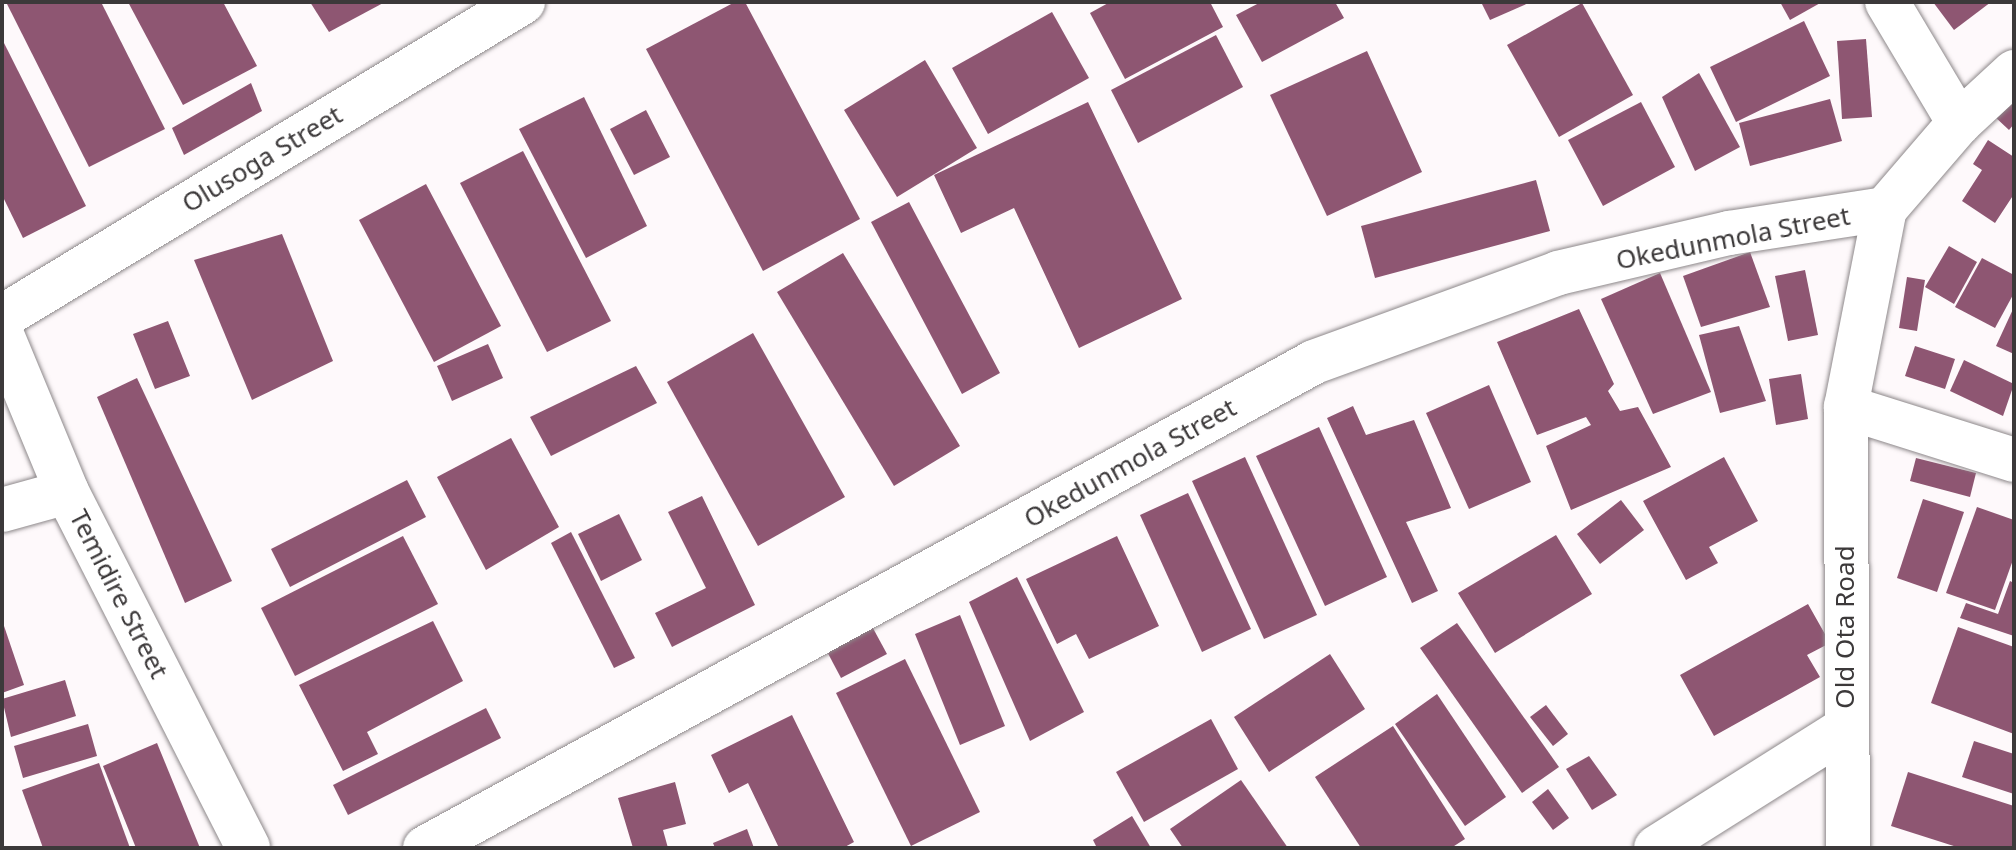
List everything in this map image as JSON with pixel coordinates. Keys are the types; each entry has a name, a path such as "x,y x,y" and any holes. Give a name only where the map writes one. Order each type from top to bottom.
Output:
{"street":[{"name":"Olusoga Street","path":"2,317 523,2"},
{"path":"1887,2 1959,123"},
{"path":"1885,209 1959,123 2014,72"},
{"name":"Old Ota Road","path":"1848,848 1845,729 1846,407 1885,209"},
{"name":"Okedunmola Street","path":"425,848 1314,362 1558,273 1729,233 1885,209"},
{"name":"Temidire Street","path":"2,335 67,492 248,848"},
{"path":"1846,407 2014,460"},
{"path":"2,510 67,492"},
{"path":"1656,848 1845,729"}],"building":[{"path":"6,2 101,2 165,129 89,167"},
{"path":"128,2 223,2 257,66 183,105"},
{"path":"310,2 385,2 329,32"},
{"path":"735,2 745,2 860,219 763,271 646,49"},
{"path":"1110,2 1210,2 1223,27 1125,79 1090,13"},
{"path":"1261,2 1335,2 1344,18 1262,62 1236,15"},
{"path":"1481,2 1531,2 1490,20"},
{"path":"1780,2 1822,2 1790,20"},
{"path":"1933,2 1991,2 1954,30"},
{"path":"1582,3 1633,95 1559,137 1507,45"},
{"path":"1052,12 1089,78 988,134 952,68"},
{"path":"1804,21 1830,76 1736,122 1710,67"},
{"path":"1216,35 1243,87 1138,143 1111,90"},
{"path":"2,39 86,206 23,238 2,195"},
{"path":"1866,39 1872,117 1842,119 1837,41"},
{"path":"1367,51 1422,172 1327,216 1270,95"},
{"path":"925,60 977,148 897,197 844,110"},
{"path":"1699,73 1740,147 1695,171 1662,97"},
{"path":"251,83 262,111 184,155 172,128"},
{"path":"2014,94 2014,124 2009,130 1994,116"},
{"path":"584,97 647,226 586,258 519,129"},
{"path":"1830,99 1842,141 1750,166 1739,123"},
{"path":"1088,102 1182,299 1079,348 1014,208 961,233 934,175"},
{"path":"1641,102 1675,167 1603,206 1568,140"},
{"path":"646,110 670,157 634,175 610,129"},
{"path":"1988,140 2014,157 2014,194 1995,223 1962,201 1982,170 1973,164"},
{"path":"523,151 611,321 547,352 460,183"},
{"path":"1536,180 1550,231 1375,278 1361,226"},
{"path":"426,184 501,326 434,362 359,220"},
{"path":"909,202 1000,373 962,394 871,222"},
{"path":"282,234 333,361 252,400 194,260"},
{"path":"1949,246 1977,262 1954,304 1925,287"},
{"path":"1750,252 1770,307 1701,327 1683,276"},
{"path":"843,253 960,446 894,486 777,292"},
{"path":"1982,258 2014,275 2014,293 1995,328 1955,307"},
{"path":"1805,270 1818,335 1788,341 1775,276"},
{"path":"1660,273 1711,392 1653,414 1601,299"},
{"path":"1907,277 1925,280 1917,331 1899,328"},
{"path":"2014,307 2014,354 1996,346"},
{"path":"1579,309 1614,384 1608,391 1620,411 1638,407 1671,467 1571,510 1546,446 1591,425 1586,417 1537,435 1497,342"},
{"path":"168,321 190,376 155,389 133,334"},
{"path":"1739,326 1766,401 1720,413 1699,335"},
{"path":"753,333 845,497 758,546 667,382"},
{"path":"488,344 503,378 452,401 437,366"},
{"path":"1915,346 1955,359 1945,389 1905,376"},
{"path":"1964,360 2014,384 2003,416 1950,391"},
{"path":"636,366 657,403 551,456 530,417"},
{"path":"1801,374 1808,419 1776,425 1769,379"},
{"path":"137,378 232,581 185,603 97,397"},
{"path":"1489,385 1531,482 1469,509 1426,413"},
{"path":"1353,406 1366,435 1414,420 1451,508 1406,522 1438,591 1412,603 1327,418"},
{"path":"1319,427 1387,577 1325,606 1256,456"},
{"path":"511,438 559,527 486,570 437,477"},
{"path":"1245,457 1317,615 1264,639 1192,481"},
{"path":"1724,457 1758,521 1709,547 1718,563 1686,580 1643,501"},
{"path":"1916,458 1976,473 1970,497 1910,481"},
{"path":"407,480 426,517 290,587 271,549"},
{"path":"1188,493 1251,629 1202,652 1140,515"},
{"path":"702,496 755,605 672,647 655,613 706,588 668,512"},
{"path":"1923,499 1964,512 1937,592 1897,578"},
{"path":"1621,500 1644,530 1600,564 1577,534"},
{"path":"1977,507 2014,520 2014,557 1995,610 1946,593"},
{"path":"619,514 642,560 601,581 578,534"},
{"path":"571,532 635,658 614,668 551,543"},
{"path":"1556,535 1592,594 1495,653 1458,593"},
{"path":"403,536 438,604 295,676 261,608"},
{"path":"1117,536 1159,626 1089,659 1076,634 1057,644 1026,579"},
{"path":"1017,577 1084,712 1030,741 969,602"},
{"path":"2010,581 2014,583 2014,636 1960,618 1966,603 1998,614"},
{"path":"1808,604 1830,643 1807,655 1820,677 1714,736 1680,675"},
{"path":"960,615 1005,726 960,745 915,634"},
{"path":"868,619 887,654 841,678 823,644"},
{"path":"2,620 24,685 2,693"},
{"path":"433,621 463,681 367,732 378,754 343,771 299,685"},
{"path":"1457,623 1559,767 1522,793 1420,648"},
{"path":"1958,627 2014,647 2014,734 1931,703"},
{"path":"1330,654 1365,709 1269,772 1234,717"},
{"path":"905,659 980,812 911,846 836,693"},
{"path":"65,680 76,716 11,737 2,699"},
{"path":"1437,694 1506,797 1465,826 1395,724"},
{"path":"1546,705 1568,734 1553,746 1530,717"},
{"path":"486,708 501,738 348,815 333,785"},
{"path":"792,715 854,842 843,848 779,848 748,783 729,793 711,755"},
{"path":"1211,719 1238,769 1144,822 1116,772"},
{"path":"88,724 97,756 23,778 14,746"},
{"path":"1393,726 1465,839 1451,848 1361,848 1315,777"},
{"path":"1974,741 2014,754 2014,794 1962,777"},
{"path":"157,743 200,848 136,848 103,766"},
{"path":"1589,756 1617,795 1592,810 1566,769"},
{"path":"99,763 130,848 43,848 22,790"},
{"path":"1908,772 2014,806 2014,848 1960,848 1891,826"},
{"path":"1241,780 1288,848 1183,848 1170,829"},
{"path":"675,782 686,824 663,830 668,848 633,848 618,798"},
{"path":"1548,789 1569,818 1553,830 1532,802"},
{"path":"1132,816 1151,848 1097,848 1093,840"},
{"path":"747,829 754,848 715,848 713,843"}]}
